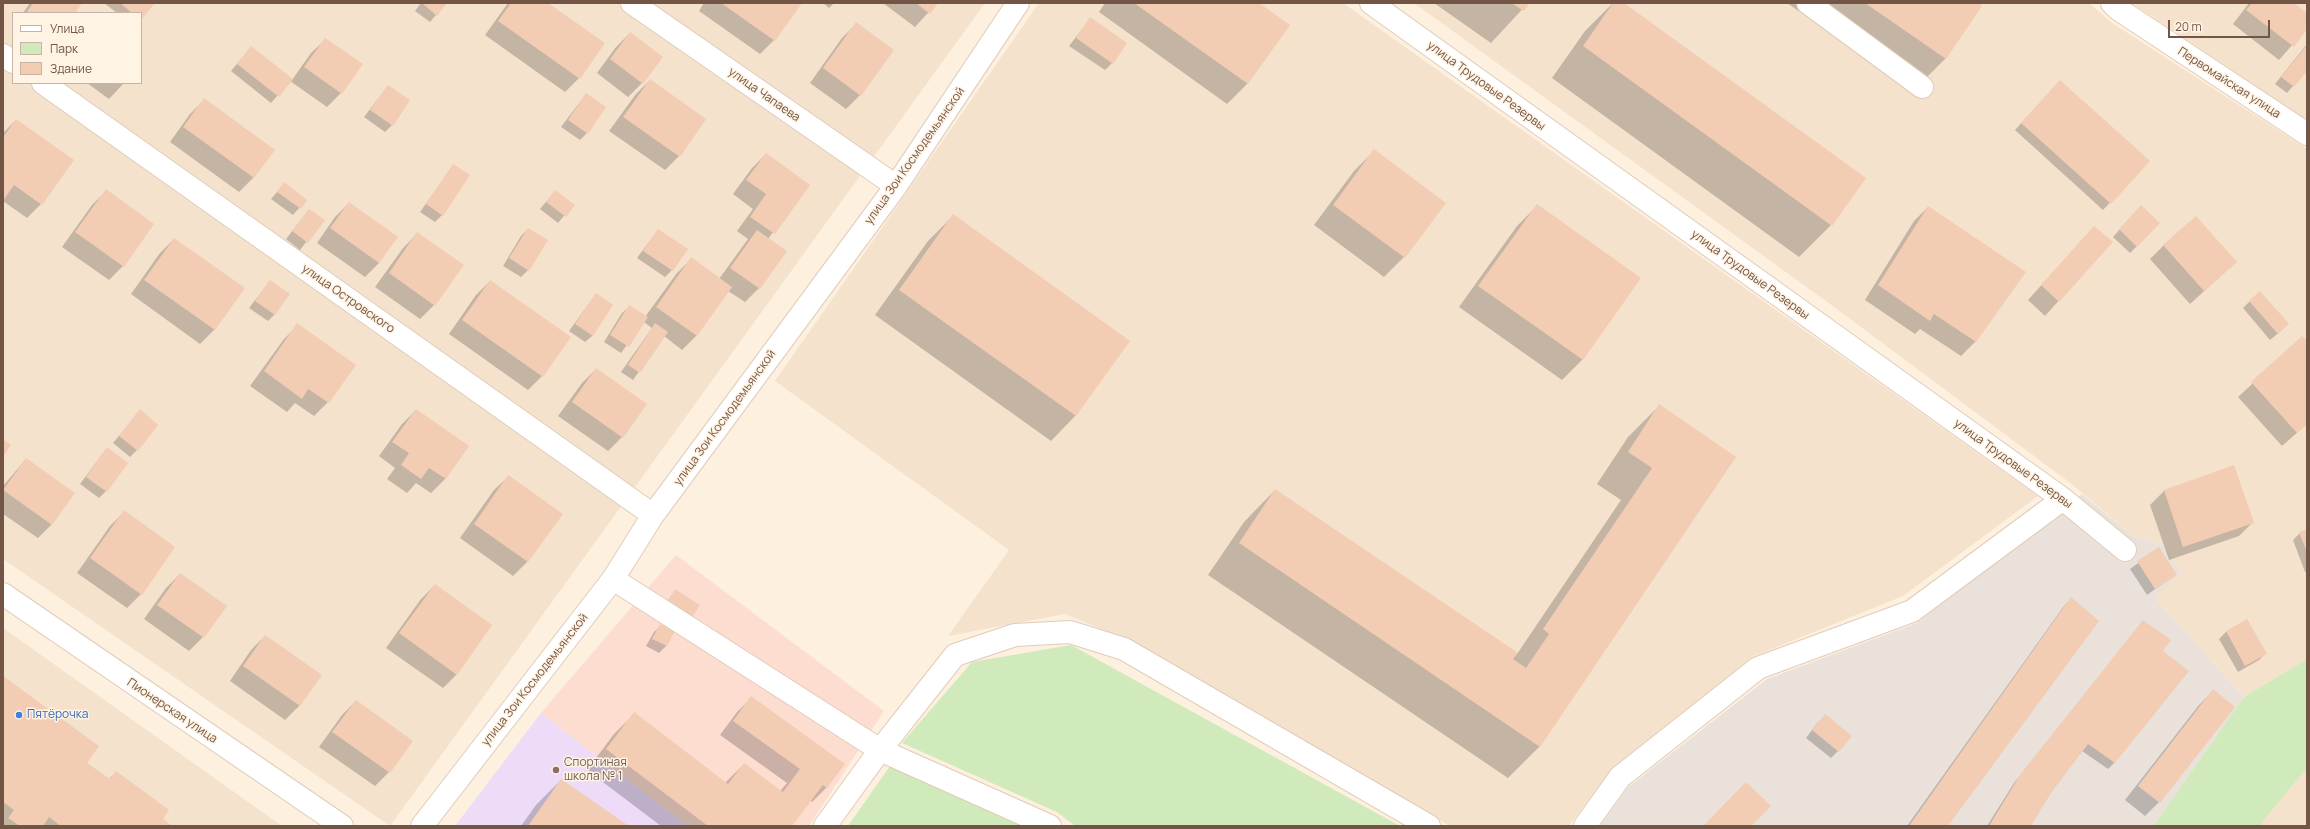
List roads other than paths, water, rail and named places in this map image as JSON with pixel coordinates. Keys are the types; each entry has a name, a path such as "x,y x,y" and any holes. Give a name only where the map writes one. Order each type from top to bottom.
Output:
{"street":[{"name":"улица Чапаева","path":"632,3 896,186"},
{"name":"улица Зои Космодемьянской","path":"422,826 613,579 653,515 896,186 1018,3"},
{"name":"улица Трудовые Резервы","path":"1371,3 2063,499 2125,550"},
{"path":"1808,3 1922,88"},
{"name":"Первомайская улица","path":"2112,3 2118,10 2307,134"},
{"path":"3,54 12,61"},
{"name":"улица Островского","path":"44,84 653,515"},
{"path":"1585,826 1620,777 1758,668 1912,611 2063,499"},
{"path":"613,579 880,750 1050,826"},
{"name":"Пионерская улица","path":"3,594 342,826"},
{"path":"825,826 880,750 955,655 1015,635 1070,632 1124,649 1429,826"}],"place":[{"name":"Пятёрочка","path":"19,715"},
{"name":"Спортиная школа № 1","path":"556,770"}]}
